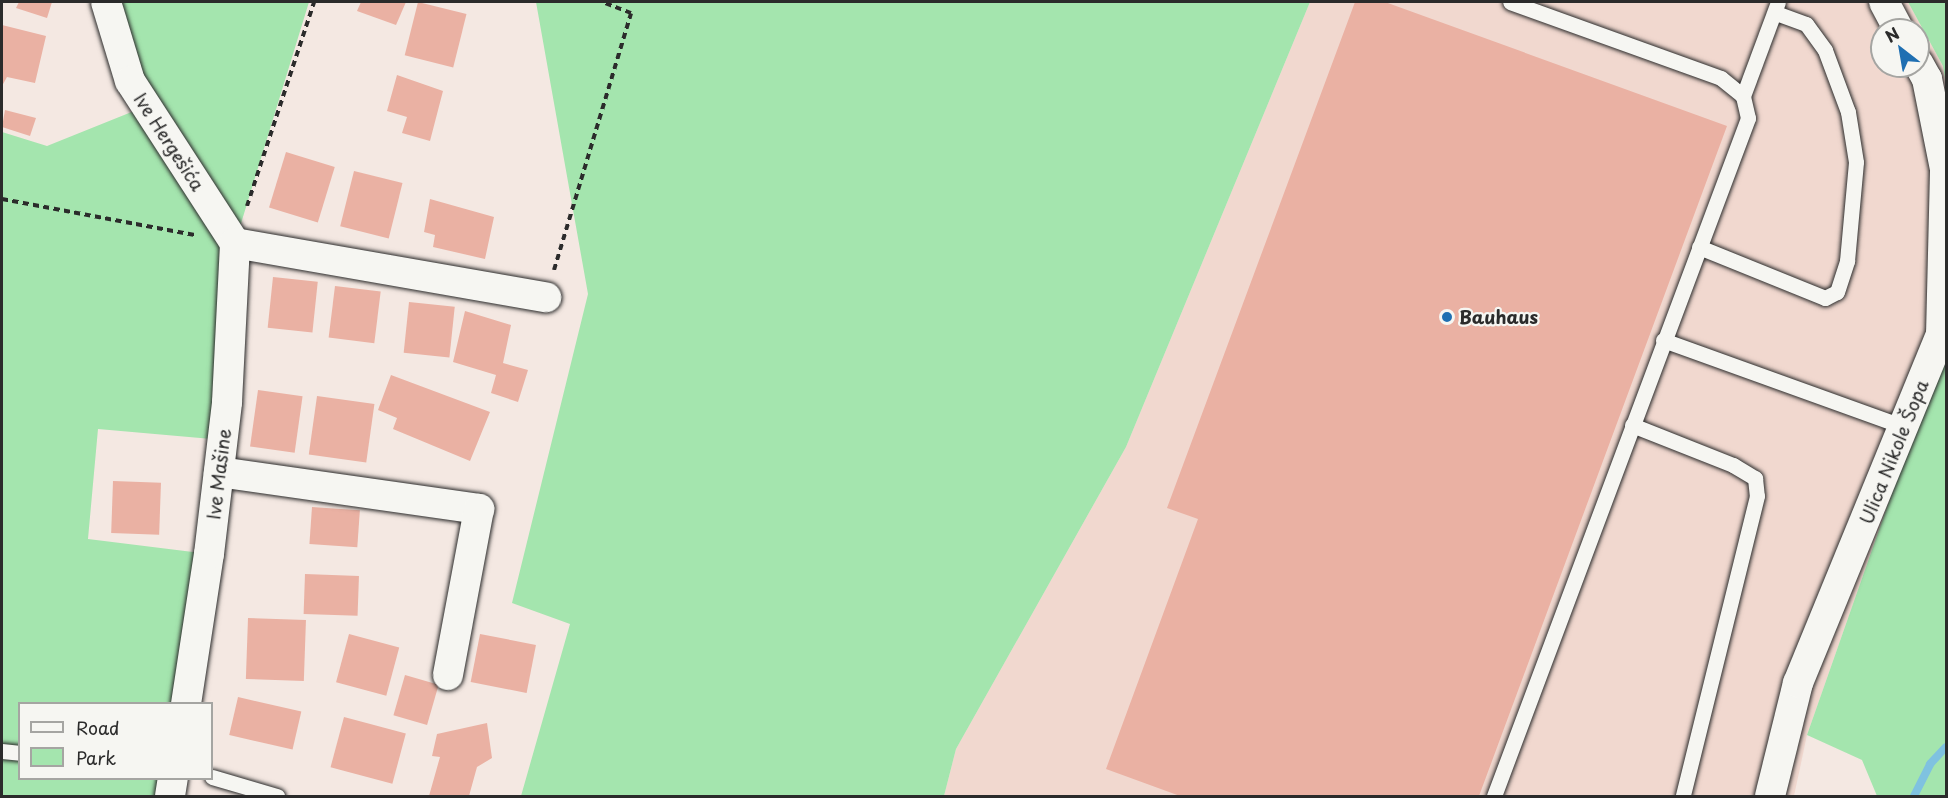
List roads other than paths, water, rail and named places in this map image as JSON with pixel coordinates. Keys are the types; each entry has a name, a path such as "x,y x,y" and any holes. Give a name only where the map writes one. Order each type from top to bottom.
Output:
{"street":[{"name":"Ive Hergešića","path":"106,2 135,90 235,243"},
{"path":"1884,2 1893,18"},
{"name":"Ulica Nikole Šopa","path":"1770,796 1798,683 1941,335 1945,169 1926,78"},
{"path":"235,243 546,297"},
{"name":"Ive Mašine","path":"186,702 219,472 235,243"},
{"path":"219,472 479,509 448,675"},
{"path":"170,796 173,780"}],"lane":[{"path":"1510,2 1721,78 1743,96"},
{"path":"1494,796 1663,340 1748,118 1743,96 1777,7 1806,24 1826,50 1848,112 1856,162 1847,261 1837,291 1825,298 1699,247"},
{"path":"1663,340 1904,427"},
{"path":"1632,425 1733,465 1755,478 1757,496 1683,796"},
{"path":"2,750 18,753"},
{"path":"213,777 277,796"}],"waterway":[{"path":"1914,796 1930,764 1946,747"}],"place":[{"name":"Bauhaus","path":"1447,317"}]}
